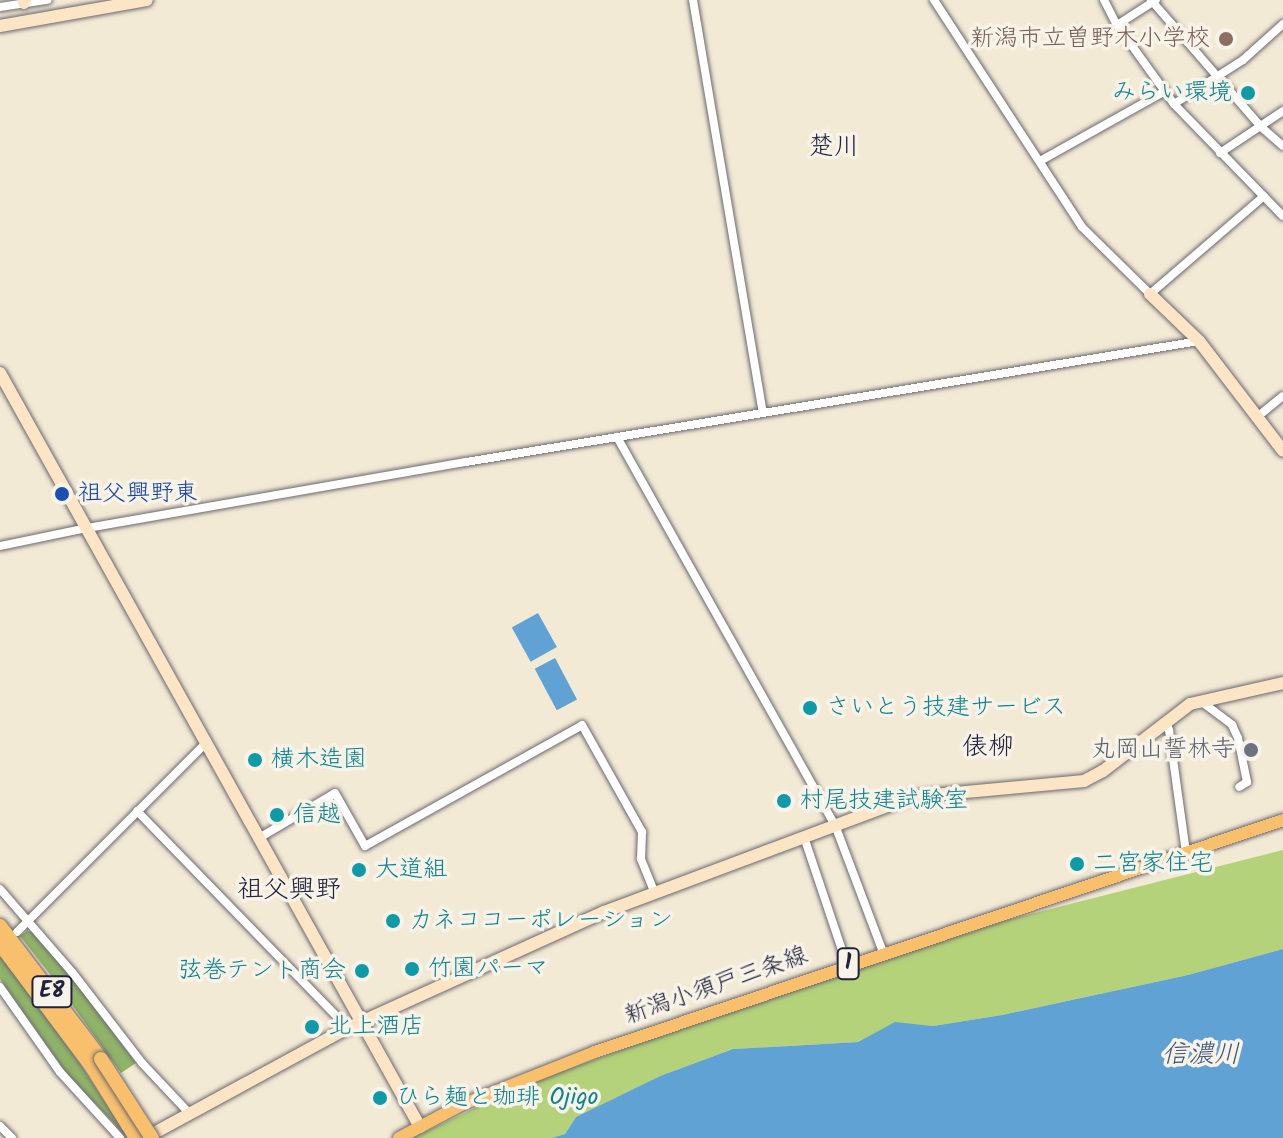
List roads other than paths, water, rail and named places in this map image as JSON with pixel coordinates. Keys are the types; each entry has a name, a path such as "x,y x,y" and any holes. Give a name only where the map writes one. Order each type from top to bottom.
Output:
{"highway":[{"name":"E8","path":"0,926 96,1063 136,1138"},
{"name":"E8","path":"0,944 158,1135"}],"main road":[{"name":"新潟小須戸三条線","path":"399,1138 461,1105 595,1052 883,952 1283,820"}],"street":[{"path":"0,7 47,0"},
{"path":"0,26 147,0"},
{"path":"693,0 763,412"},
{"path":"934,0 1082,227 1199,341 1283,451"},
{"path":"1104,0 1117,25 1174,104 1283,216"},
{"path":"1117,25 1154,1 1260,126 1283,146"},
{"path":"23,22 25,2"},
{"path":"1174,104 1219,76 1283,24"},
{"path":"1040,161 1165,91"},
{"path":"1220,153 1283,111"},
{"path":"1150,294 1264,196"},
{"path":"0,546 87,528 763,412 1199,341"},
{"path":"0,373 420,1127"},
{"path":"1257,417 1283,396"},
{"path":"617,437 835,825 883,952"},
{"path":"145,1138 158,1135 190,1114 348,1028 655,893 923,794 1084,781 1103,771 1165,722 1199,700 1283,683"},
{"path":"1199,700 1232,725 1238,738 1247,782 1239,787"},
{"path":"1165,722 1169,730 1186,852"},
{"path":"259,838 335,793 365,846 582,725 642,832 641,859 655,893"},
{"path":"17,932 206,743"},
{"path":"137,811 348,1028"},
{"path":"804,837 847,965"},
{"path":"0,889 142,1063 190,1114"},
{"path":"0,987 60,1072 120,1138"},
{"path":"0,1126 12,1138"}],"water":[{"path":"538,613 557,647 531,662 512,628"},
{"path":"555,658 577,699 557,710 535,669"},
{"name":"信濃川","path":"1283,949 1283,1138 551,1138 565,1134 576,1117 660,1076 733,1049 858,1042 895,1022 933,1026 1002,1015 1188,975"}],"place":[{"name":"新潟市立曽野木小学校","path":"1226,39"},
{"name":"みらい環境","path":"1248,93"},
{"name":"祖父興野東","path":"62,494"},
{"name":"さいとう技建サービス","path":"810,708"},
{"name":"丸岡山誓林寺","path":"1251,750"},
{"name":"横木造園","path":"255,760"},
{"name":"村尾技建試験室","path":"784,801"},
{"name":"信越","path":"277,815"},
{"name":"二宮家住宅","path":"1077,864"},
{"name":"大道組","path":"359,870"},
{"name":"カネココーポレーション","path":"393,921"},
{"name":"竹園パーマ","path":"412,969"},
{"name":"弦巻テント商会","path":"362,971"},
{"name":"北上酒店","path":"312,1027"},
{"name":"ひら麺と珈琲 Ojigo","path":"380,1098"}],"district":[{"name":"楚川","path":"834,148"},
{"name":"俵柳","path":"988,748"},
{"name":"祖父興野","path":"289,891"}]}
